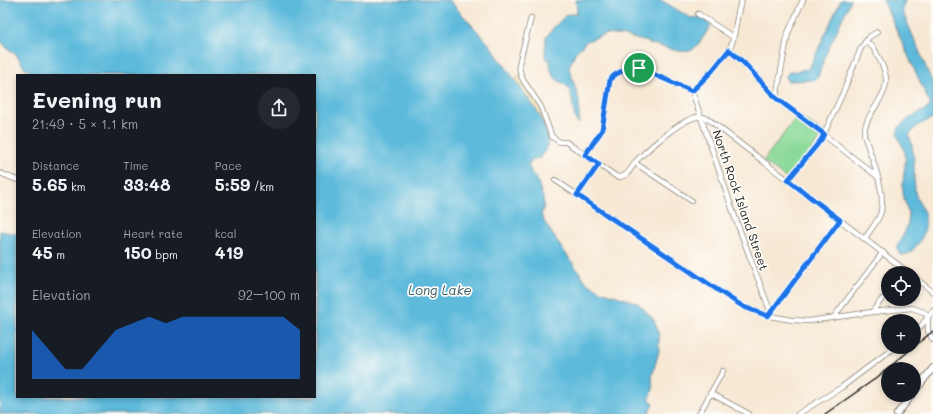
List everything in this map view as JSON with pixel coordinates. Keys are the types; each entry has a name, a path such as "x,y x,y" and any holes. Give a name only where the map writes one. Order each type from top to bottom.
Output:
{"main road":[{"path":"921,383 933,368"},
{"path":"897,414 906,402"}],"street":[{"path":"585,155 602,130 610,80 615,74 639,68 692,91 712,71 729,50 738,10 742,0"},
{"path":"776,98 788,33 803,0"},
{"path":"698,14 733,37"},
{"path":"531,18 519,64 521,76 541,106 552,137 555,140 566,142 617,177 621,177 628,172 635,163 668,132 692,119 701,116 708,119 900,266"},
{"path":"788,180 821,140 842,95 858,54 871,35 877,32"},
{"path":"865,42 871,45 875,50 886,78 886,86 866,122 864,129 864,135 878,177 881,203 879,218 865,238"},
{"path":"729,50 744,63 776,98 878,177"},
{"name":"North Rock Island Street","path":"692,91 736,220 769,308 768,316"},
{"path":"635,163 692,201"},
{"path":"577,195 599,164"},
{"path":"0,173 16,180"},
{"path":"554,180 744,307 768,316 809,321 912,308 924,312 928,317 928,331 933,340"},
{"path":"768,316 840,220"},
{"path":"833,318 883,252"},
{"path":"921,283 933,292"},
{"path":"872,312 881,300"},
{"path":"921,326 933,311"},
{"path":"798,414 842,387 886,354"},
{"path":"699,414 723,371"},
{"path":"710,393 749,414"}],"green space":[{"path":"798,115 824,134 788,180 763,161"}],"sand":[{"path":"521,75 541,107 547,128 515,80"}],"water":[{"name":"Long Lake","path":"0,0 449,0 489,44 540,115 548,138 547,147 540,158 532,159 528,164 532,175 536,177 542,196 544,205 541,214 545,223 587,283 601,291 638,303 654,320 659,334 659,351 652,376 653,390 649,399 654,403 648,414 0,414 0,231 16,234 16,398 316,398 316,74 33,74 24,67 16,54 7,48 0,40"},
{"path":"576,0 661,0 691,18 700,17 711,25 698,45 692,50 688,51 678,51 652,44 650,45 648,42 624,36 606,34 587,41 575,53 569,68 579,100 579,123 575,118 571,94 566,85 554,77 550,59 546,59 545,53 546,37 554,27 566,15 577,13"},
{"path":"841,0 851,0 825,56 818,77 812,80 787,81 786,76 789,72 809,69"},
{"path":"883,0 905,0 902,10 933,84 933,120 931,119 917,126 909,135 913,155 915,192 923,210 925,225 923,235 913,250 908,254 903,255 900,255 897,247 908,222 908,210 903,192 905,153 897,133 903,124 930,107 930,104"}],"railway":[{"path":"825,414 875,379 933,331"}],"route":[{"path":"729,50 744,63 776,98 824,134 821,140 788,180 840,220 768,316 744,307 728,297 577,195 599,164 585,155 602,130 610,80 615,74 639,68 692,91 712,71 729,50"}]}
